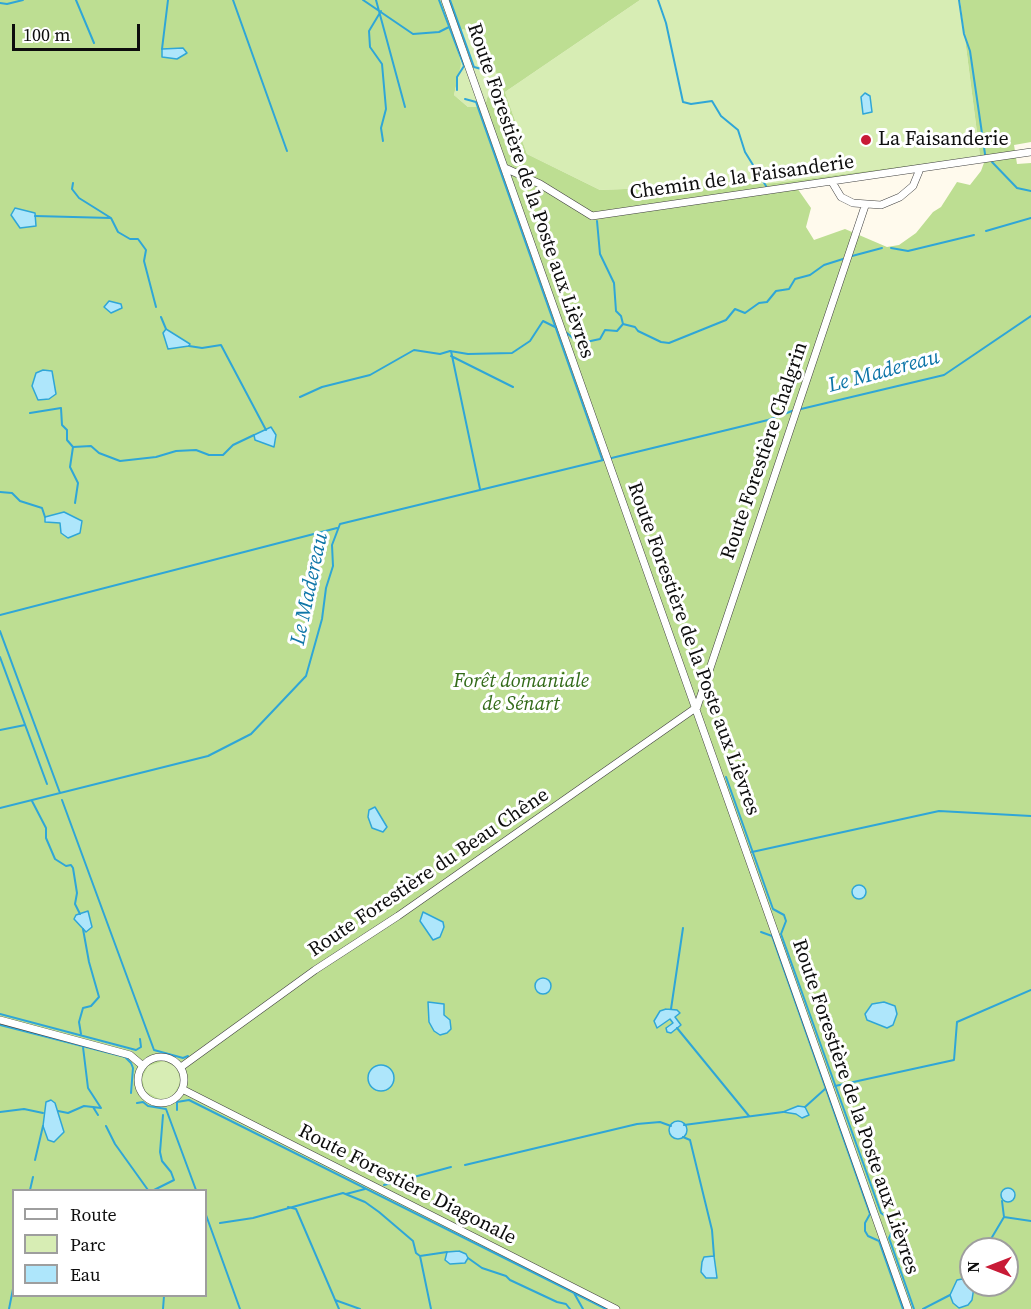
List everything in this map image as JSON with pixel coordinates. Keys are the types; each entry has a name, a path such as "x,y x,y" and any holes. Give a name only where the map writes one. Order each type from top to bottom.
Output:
{"street":[{"name":"Route Forestière de la Poste aux Lièvres","path":"445,0 697,707 908,1309"},
{"name":"Chemin de la Faisanderie","path":"505,168 540,184 592,216 1031,152"},
{"path":"832,182 841,197 865,206 881,205 900,197 913,186 920,169"},
{"name":"Route Forestière Chalgrin","path":"697,707 865,206"},
{"name":"Route Forestière du Beau Chêne","path":"181,1067 315,970 398,916 697,707"},
{"path":"0,1020 130,1055 143,1066"},
{"path":"152,1058 166,1058 175,1061 181,1067 184,1082 176,1098 166,1102 147,1098 138,1082 143,1066 152,1058"},
{"name":"Route Forestière Diagonale","path":"182,1089 616,1309"}],"green space":[{"name":"Forêt domaniale de Sénart","path":"0,0 640,0 505,92 527,154 600,190 775,183 980,156 960,0 1031,0 1031,142 1014,145 1017,164 1031,163 1031,1309 0,1309","holes":["463,29 476,36 487,57 494,64 498,80 490,88 486,102 476,107 468,107 454,95 461,64 454,36","985,160 981,171 970,185 957,182 941,207 933,212 916,233 899,245 887,247 845,229 814,240 806,227 811,208 797,188","164,1061 176,1067 181,1081 173,1096 161,1100 145,1091 142,1078 148,1066"]},
{"path":"640,0 960,0 980,156 775,183 600,190 527,154 505,92"},
{"path":"463,29 476,36 487,57 494,64 498,80 490,88 486,102 476,107 468,107 454,95 458,77 453,35"},
{"path":"161,1060 175,1066 181,1080 175,1094 161,1100 147,1094 141,1080 147,1066"}],"water":[{"path":"183,48 187,53 177,59 162,57 162,49"},
{"path":"865,93 870,96 872,112 863,114 861,97"},
{"path":"15,208 35,213 36,226 20,228 11,215"},
{"path":"109,301 121,304 122,308 111,313 104,307"},
{"path":"166,329 190,344 189,346 168,349 163,333"},
{"path":"43,370 52,371 56,394 49,399 38,400 32,386 36,373"},
{"path":"271,427 276,435 274,447 255,440 254,435"},
{"path":"64,512 82,521 80,533 68,538 61,533 60,523 45,522 45,517"},
{"path":"375,807 387,827 383,832 372,828 368,817 369,810"},
{"path":"859,885 864,887 866,892 864,897 859,899 854,897 852,892 854,887"},
{"path":"88,911 92,927 86,932 74,919 76,915"},
{"path":"423,912 443,922 444,927 440,937 433,940 420,921"},
{"path":"540,978 546,978 551,986 549,992 540,994 535,989 535,983"},
{"path":"428,1002 444,1004 444,1015 450,1020 451,1029 447,1033 440,1035 434,1031 429,1022"},
{"path":"884,1002 895,1006 897,1014 893,1025 887,1028 867,1020 865,1014 872,1004"},
{"path":"677,1010 680,1013 675,1017 681,1025 671,1033 667,1032 666,1028 673,1023 670,1019 657,1028 654,1021 660,1011"},
{"path":"381,1065 390,1069 394,1078 390,1087 381,1091 372,1087 368,1078 372,1069"},
{"path":"51,1100 55,1103 64,1132 54,1142 48,1140 43,1126 46,1102"},
{"path":"798,1106 805,1107 809,1115 802,1118 796,1114 783,1112"},
{"path":"678,1121 684,1124 687,1130 684,1136 678,1139 672,1136 669,1130 672,1124"},
{"path":"1005,1188 1011,1188 1015,1195 1011,1202 1005,1202 1001,1198 1001,1192"},
{"path":"459,1251 466,1254 468,1258 465,1263 450,1264 445,1260 447,1252"},
{"path":"714,1256 717,1278 706,1278 701,1272 702,1262 704,1257"},
{"path":"959,1280 959,1297 972,1297 968,1305 959,1308 953,1303 950,1295"}],"waterway":[{"path":"0,3 7,4 23,0"},
{"path":"76,0 94,43"},
{"path":"162,49 168,0"},
{"path":"233,0 287,151"},
{"path":"363,0 413,34 439,32 449,27"},
{"path":"376,0 405,107"},
{"path":"439,0 464,66 457,77 457,90"},
{"path":"450,0 474,67 485,70"},
{"path":"658,0 666,23 683,102 691,104 712,101 721,116 738,130 745,152 766,186"},
{"path":"959,0 964,34 970,51 985,154"},
{"path":"381,11 369,31 370,47 382,64 386,109 381,128 383,141"},
{"path":"465,99 476,102 602,459"},
{"path":"992,162 1017,188 1031,191"},
{"path":"73,183 72,189 79,198 111,218"},
{"path":"35,216 111,218 118,232 130,239 138,239 146,250 144,261 156,307"},
{"path":"986,231 1031,218"},
{"path":"597,221 600,254 614,283 616,311 621,316 623,324"},
{"path":"891,248 908,251 974,235"},
{"path":"852,256 882,248"},
{"path":"567,333 576,341 586,342 600,339 605,330 617,331 623,324 635,327 638,331 661,342 669,343 726,320 735,309 745,313 759,303 767,302 776,291 789,289 795,279 810,275 824,265 843,259"},
{"name":"Le Madereau","path":"801,409 944,375 1031,316"},
{"path":"161,317 166,329"},
{"path":"300,397 322,387 370,375 414,350 440,354 450,351 468,354 512,353 530,341 543,321 557,328"},
{"path":"189,346 202,348 221,345 266,430"},
{"path":"451,351 480,489"},
{"path":"451,356 513,387"},
{"path":"30,413 61,408 62,425 67,430 67,440 73,447"},
{"name":"Le Madereau","path":"0,808 208,756 251,734 306,676 322,619 326,588 333,566 332,545 340,524 768,420 792,411"},
{"path":"75,503 78,483 70,467 73,447 91,446 99,453 120,461 156,457 176,451 196,450 209,455 223,455 233,445 254,435"},
{"path":"0,492 12,493 20,501 42,508 45,517"},
{"path":"0,615 337,528"},
{"path":"0,631 60,793"},
{"path":"0,657 47,784"},
{"path":"0,730 25,725"},
{"path":"726,777 773,909 784,915 786,921 781,934 881,1213 892,1221 893,1230 889,1238 914,1309"},
{"path":"62,800 154,1050 183,1058 188,1056"},
{"path":"32,801 46,828 46,838 55,859 73,868 77,893 75,904 80,914"},
{"path":"752,852 939,811 1031,816"},
{"path":"671,1009 683,928"},
{"path":"81,1034 79,1022 83,1008 91,1006 99,997 83,929"},
{"path":"761,932 772,936 870,1214 865,1223 865,1231 868,1236 879,1241 903,1309"},
{"path":"835,1086 954,1060 957,1022 1031,990"},
{"path":"0,1014 136,1050 141,1047 140,1039"},
{"path":"0,1025 125,1057 133,1068 131,1093"},
{"path":"677,1028 749,1116"},
{"path":"83,1047 88,1088 101,1108 93,1107"},
{"path":"805,1107 825,1089"},
{"path":"177,1110 177,1102 189,1100 606,1309"},
{"path":"137,1103 143,1102 148,1106 166,1109 196,1189"},
{"path":"58,1111 68,1113 84,1106 93,1107 98,1115"},
{"path":"0,1112 24,1109 43,1113"},
{"path":"684,1125 783,1112"},
{"path":"156,1189 174,1180 162,1161 160,1152 163,1115"},
{"path":"465,1165 637,1124 660,1122 671,1126"},
{"path":"35,1160 43,1126"},
{"path":"106,1126 115,1144 147,1189"},
{"path":"683,1137 690,1140 712,1230 714,1256"},
{"path":"384,1185 451,1167"},
{"path":"30,1189 33,1177"},
{"path":"346,1194 365,1189"},
{"path":"220,1223 253,1218 343,1193 365,1202 379,1212 413,1241 416,1253 420,1256 447,1252"},
{"path":"992,1237 1004,1217 1002,1201"},
{"path":"288,1207 296,1209 339,1309"},
{"path":"1004,1217 1031,1221"},
{"path":"207,1218 240,1309"},
{"path":"420,1256 431,1309"},
{"path":"468,1258 482,1268 506,1276 557,1302 566,1304 570,1309"},
{"path":"574,1293 583,1309"},
{"path":"9,1309 12,1294"},
{"path":"923,1309 950,1295"},
{"path":"163,1309 164,1297"},
{"path":"335,1300 360,1309"}],"place":[{"name":"La Faisanderie","path":"866,140"}]}
